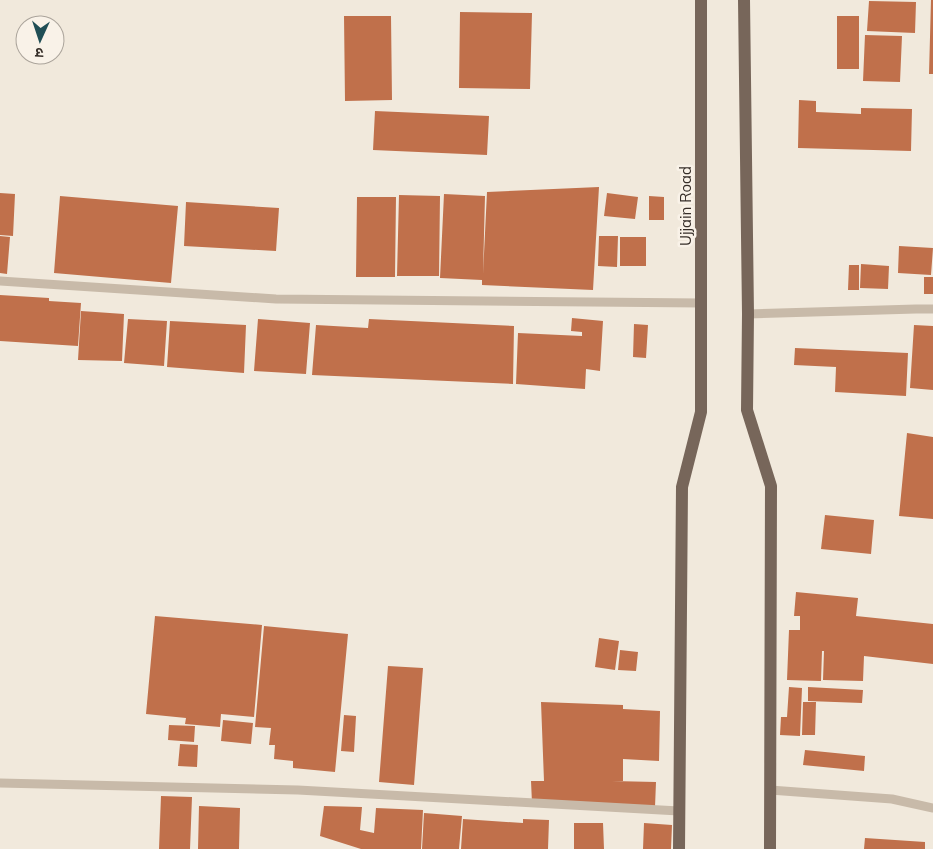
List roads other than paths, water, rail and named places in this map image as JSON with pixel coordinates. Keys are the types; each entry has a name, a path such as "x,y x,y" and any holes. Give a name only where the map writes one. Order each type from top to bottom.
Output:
{"main road":[{"name":"Ujjain Road","path":"679,849 682,487 701,412 701,0"},
{"path":"744,0 748,410 771,486 770,849"}],"lane":[{"path":"0,281 276,298 701,303"},
{"path":"748,314 933,309"},
{"path":"0,783 298,790 679,811"},
{"path":"770,790 892,799 933,808"}]}
